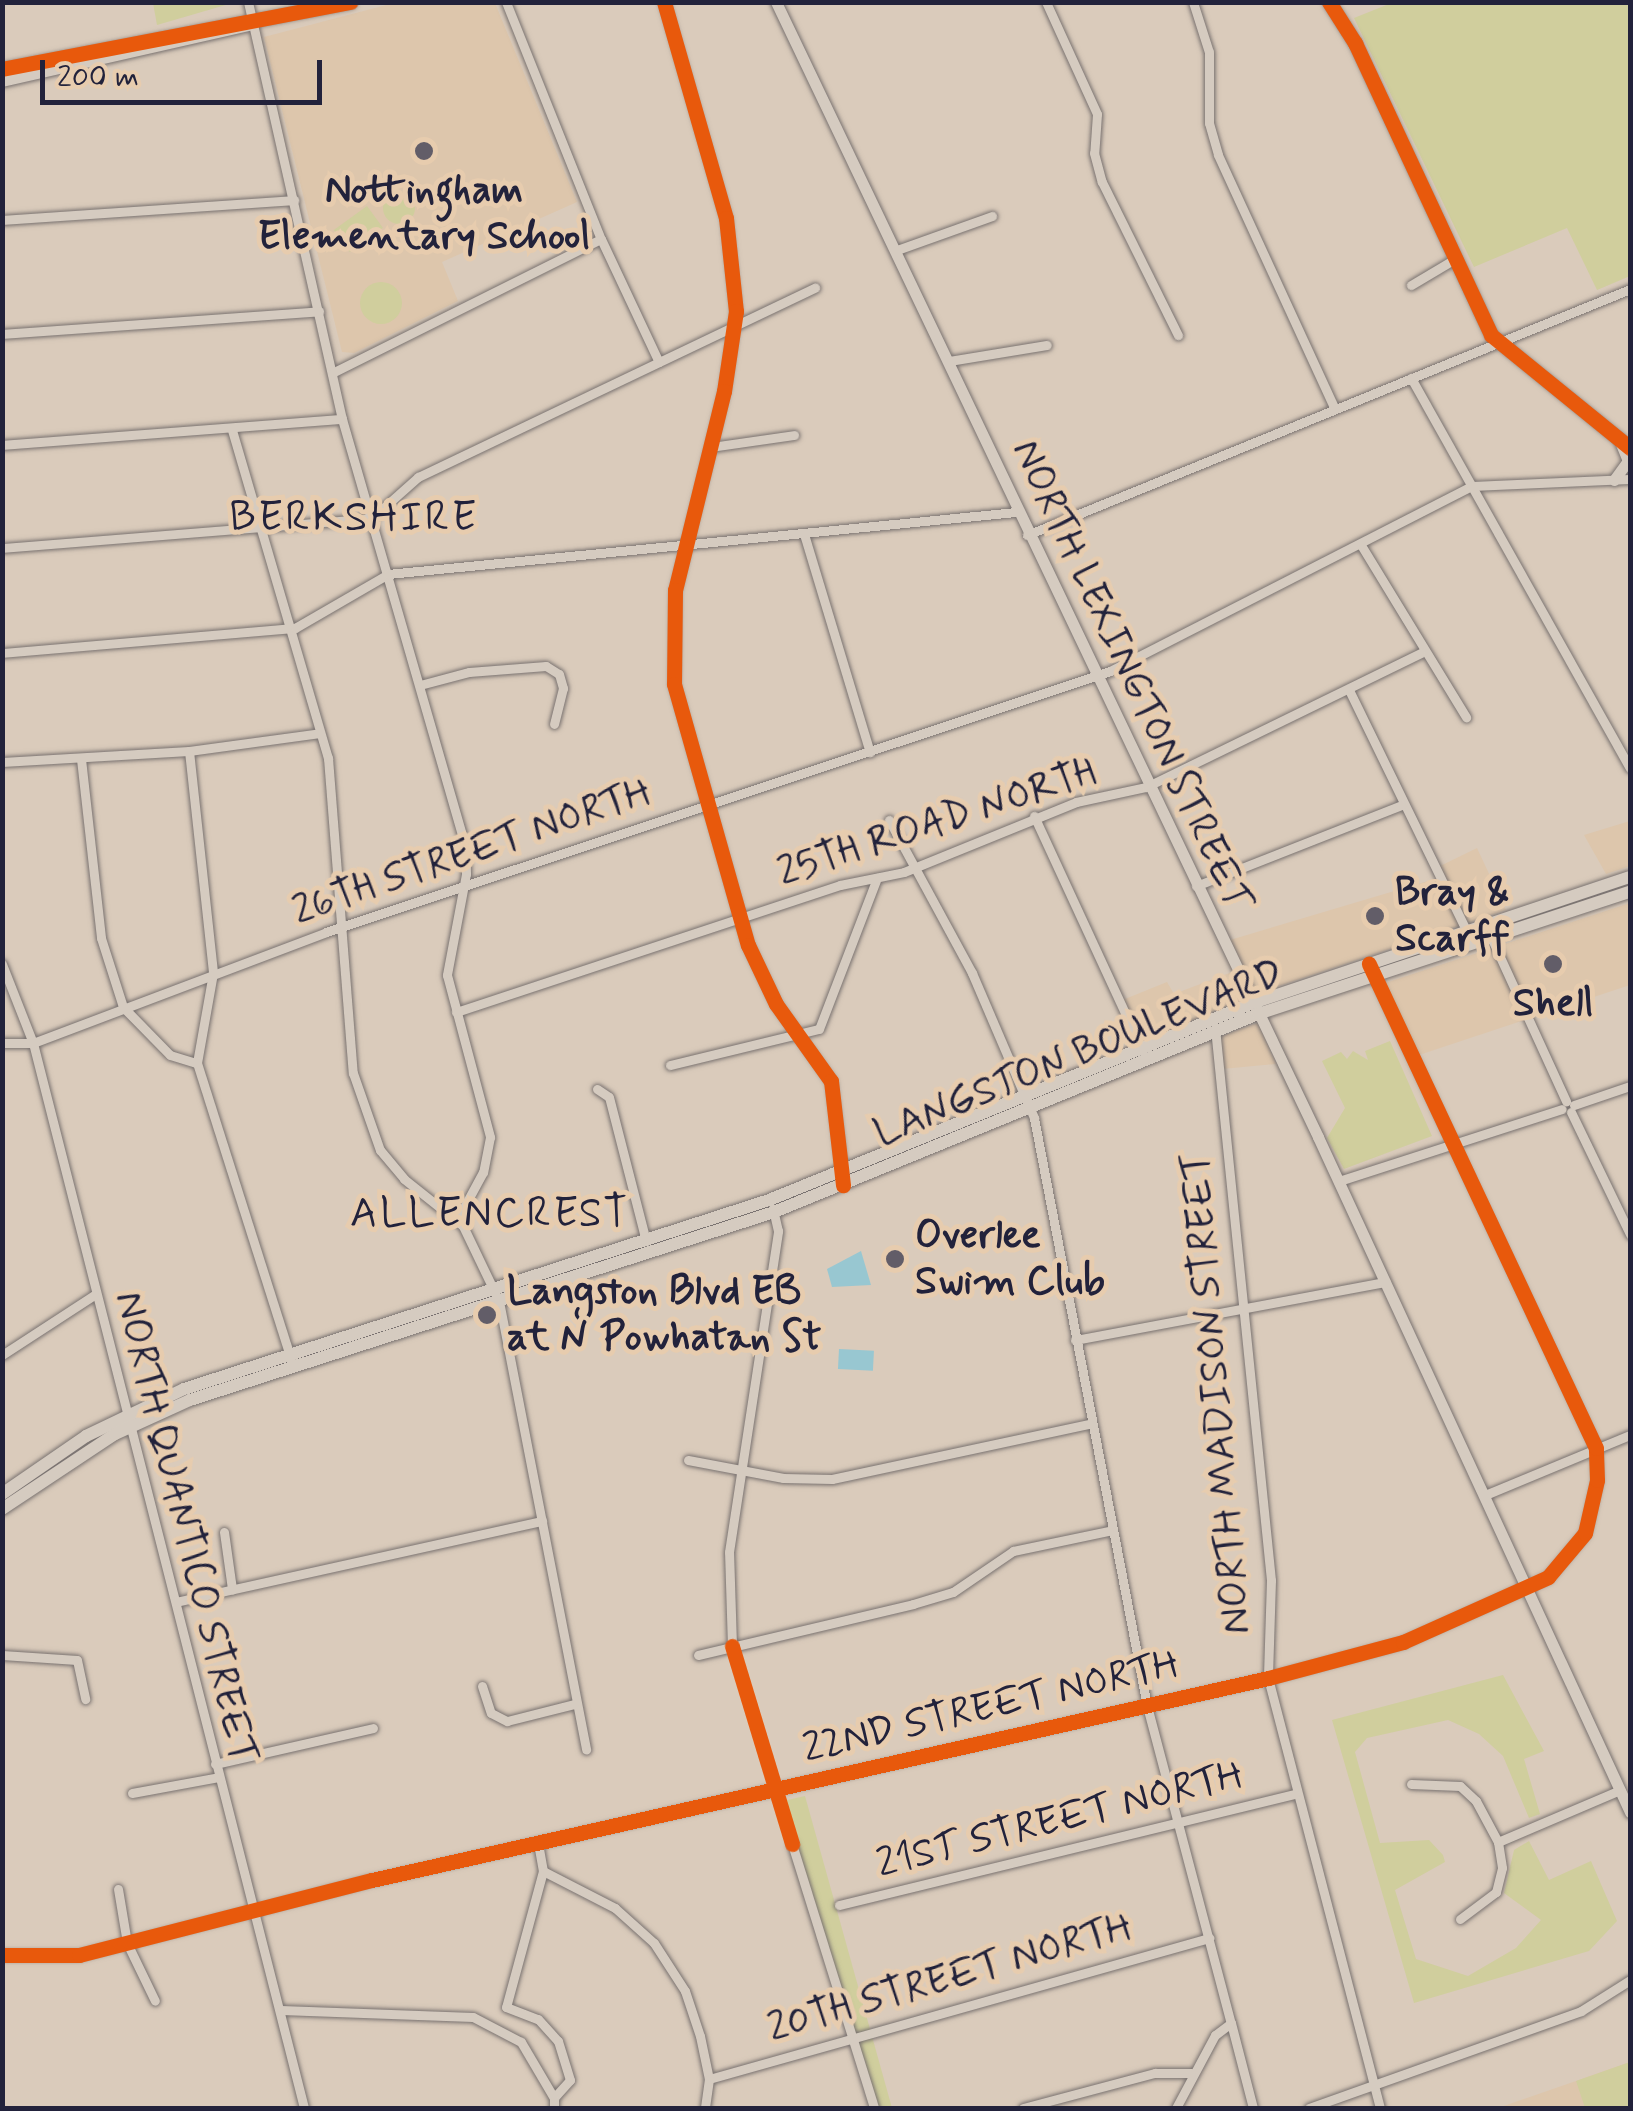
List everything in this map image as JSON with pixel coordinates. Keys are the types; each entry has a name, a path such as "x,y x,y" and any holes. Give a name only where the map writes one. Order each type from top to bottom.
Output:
{"main road":[{"name":"LANGSTON BOULEVARD","path":"2,1494 127,1421 291,1360 771,1206 1255,1008 1488,931 1630,878"},
{"name":"LANGSTON BOULEVARD","path":"1488,931 1630,892"},
{"name":"LANGSTON BOULEVARD","path":"496,1296 646,1241 771,1206"},
{"name":"LANGSTON BOULEVARD","path":"2,1509 127,1421"}],"street":[{"path":"248,2 249,25 294,200 342,419 464,839 463,886 448,967 456,1012 490,1137 484,1168 456,1220"},
{"path":"2,81 351,2"},
{"path":"506,2 601,239 659,362"},
{"path":"664,2 726,218 735,326 711,448 686,544 671,658 705,805 739,919 767,987 831,1081 842,1178"},
{"name":"NORTH LEXINGTON STREET","path":"776,2 897,250 1146,787 1339,1181 1630,1812"},
{"path":"1046,2 1097,114 1094,153 1102,182 1178,335"},
{"path":"1193,2 1209,52 1209,122 1218,155 1334,407"},
{"path":"1329,2 1357,47 1456,259 1501,344 1630,448"},
{"path":"2,70 235,20 249,25"},
{"path":"2,220 294,200"},
{"path":"897,250 992,216"},
{"path":"334,372 601,239"},
{"path":"1411,284 1456,259"},
{"path":"2,548 372,518 418,477 815,288"},
{"path":"1027,536 1630,288"},
{"path":"2,334 318,311"},
{"path":"949,361 1048,345"},
{"path":"1411,378 1630,768"},
{"path":"2,445 342,419"},
{"path":"232,430 295,628 332,782 349,1051 370,1128 400,1175 456,1220 496,1296 586,1750"},
{"path":"711,448 794,435"},
{"path":"1614,480 1628,461 1618,438"},
{"name":"26TH STREET NORTH","path":"2,1043 33,1043 340,927 1093,675 1361,546 1471,486 1630,479"},
{"path":"2,653 295,628 388,574 1016,512"},
{"path":"804,534 870,752"},
{"path":"1361,546 1422,653 1466,717"},
{"name":"25TH ROAD NORTH","path":"456,1012 739,919 916,868 1034,816 1146,787 1422,653"},
{"path":"420,685 469,672 546,666 559,674 563,688 554,724"},
{"path":"1348,690 1470,937"},
{"path":"2,762 189,752 320,733"},
{"path":"189,752 213,973 197,1063 291,1360"},
{"path":"81,759 101,938 123,1008 170,1055 197,1063"},
{"path":"1194,887 1402,805"},
{"path":"1034,816 1144,1053"},
{"path":"888,820 916,868 1029,1101 1109,1531 1146,1706 1254,2108"},
{"path":"670,1065 800,1035 826,1020 877,878"},
{"path":"1488,931 1630,1234"},
{"name":"NORTH QUANTICO STREET","path":"2,964 33,1043 304,2108"},
{"path":"1371,970 1596,1448"},
{"name":"NORTH MADISON STREET","path":"1214,1024 1271,1580 1268,1678 1380,2108"},
{"path":"1339,1181 1630,1086"},
{"path":"597,1089 609,1097 646,1241"},
{"path":"732,1646 725,1596 778,1231 771,1206"},
{"path":"1075,1340 1386,1282"},
{"path":"4,1352 94,1294"},
{"path":"688,1460 832,1479 1090,1424"},
{"path":"1485,1494 1630,1435"},
{"name":"22ND STREET NORTH","path":"2,1955 79,1955 253,1909 1268,1678 1402,1642 1528,1590 1564,1564 1585,1533 1597,1480 1596,1448"},
{"path":"176,1602 542,1521"},
{"path":"698,1655 953,1592 1013,1550 1109,1531"},
{"path":"224,1532 232,1590"},
{"path":"2,1655 77,1660 84,1699"},
{"path":"482,1686 491,1713 507,1721 574,1704"},
{"path":"215,1764 373,1728"},
{"path":"132,1793 219,1777"},
{"path":"1411,1784 1460,1786 1476,1801 1498,1842 1502,1868 1496,1892 1460,1920"},
{"path":"1498,1842 1620,1790"},
{"name":"21ST STREET NORTH","path":"839,1905 1296,1794"},
{"path":"281,2010 473,2017 521,2042 554,2103 570,2080 558,2042 538,2020 506,2007 542,1871 538,1844"},
{"path":"792,1844 874,2108"},
{"path":"542,1871 615,1908 654,1943 685,1991 709,2079 704,2108"},
{"path":"118,1889 127,1943 156,2001"},
{"name":"20TH STREET NORTH","path":"709,2079 851,2034 1209,1938"},
{"path":"1309,2108 1581,2011 1630,1980"},
{"path":"1176,2108 1191,2073 1215,2034 1231,2023"},
{"path":"1023,2108 1154,2073 1191,2073"}],"shaded area":[{"path":"153,2 236,2 157,25 153,3"},
{"path":"1394,2 1630,3 1630,276 1597,290 1567,228 1474,267 1354,18"},
{"name":"Nottingham Elementary School","path":"394,3 495,3 577,202 442,262 458,301 354,353 342,352 264,37"},
{"path":"399,192 411,196 415,208 411,220 399,224 387,220 383,208 387,196"},
{"path":"367,206 383,228 350,252 334,230"},
{"path":"381,282 396,288 402,303 396,318 381,324 366,318 360,303 366,288"},
{"path":"1630,821 1630,866 1606,874 1584,835"},
{"path":"1477,848 1506,910 1249,996 1139,1043 1120,1001 1167,982 1174,994 1232,972 1220,943 1438,878 1434,869"},
{"path":"1630,903 1630,985 1413,1057 1379,985"},
{"path":"1258,1023 1276,1064 1222,1069 1219,1037"},
{"path":"1390,1041 1432,1136 1344,1169 1327,1138 1345,1108 1322,1061 1341,1052 1347,1059 1353,1051 1368,1060 1365,1051"},
{"path":"1503,1675 1544,1751 1524,1759 1540,1814 1529,1818 1503,1756 1479,1734 1448,1720 1367,1738 1355,1752 1380,1843 1429,1840 1443,1855 1445,1862 1395,1890 1416,1959 1468,1976 1516,1948 1541,1920 1504,1893 1514,1850 1529,1841 1549,1880 1591,1861 1617,1921 1589,1951 1414,2003 1332,1720"},
{"path":"805,1796 892,2108 879,2108 783,1801"},
{"path":"1630,2062 1630,2108 1498,2108 1576,2081"},
{"path":"1630,2062 1630,2108 1585,2108 1576,2081"}],"water":[{"path":"861,1251 871,1285 832,1287 827,1269"},
{"path":"839,1349 874,1351 873,1371 838,1369"}],"cycle path":[{"path":"2,69 351,2"},
{"path":"664,2 726,218 736,311 724,391 675,590 674,684 748,945 776,1004 831,1081 843,1185"},
{"path":"1329,2 1355,43 1491,335 1630,448"},
{"path":"2,1955 79,1955 372,1880 1268,1678 1403,1642 1548,1577 1585,1533 1597,1480 1596,1448 1369,964"},
{"path":"732,1646 792,1844"}],"place":[{"name":"Nottingham Elementary School","path":"424,151"},
{"name":"Bray & Scarff","path":"1375,916"},
{"name":"Shell","path":"1553,964"},
{"name":"Overlee Swim Club","path":"895,1259"},
{"name":"Langston Blvd EB at N Powhatan St","path":"487,1315"}],"district":[{"name":"BERKSHIRE","path":"354,519"},
{"name":"ALLENCREST","path":"490,1215"}]}
